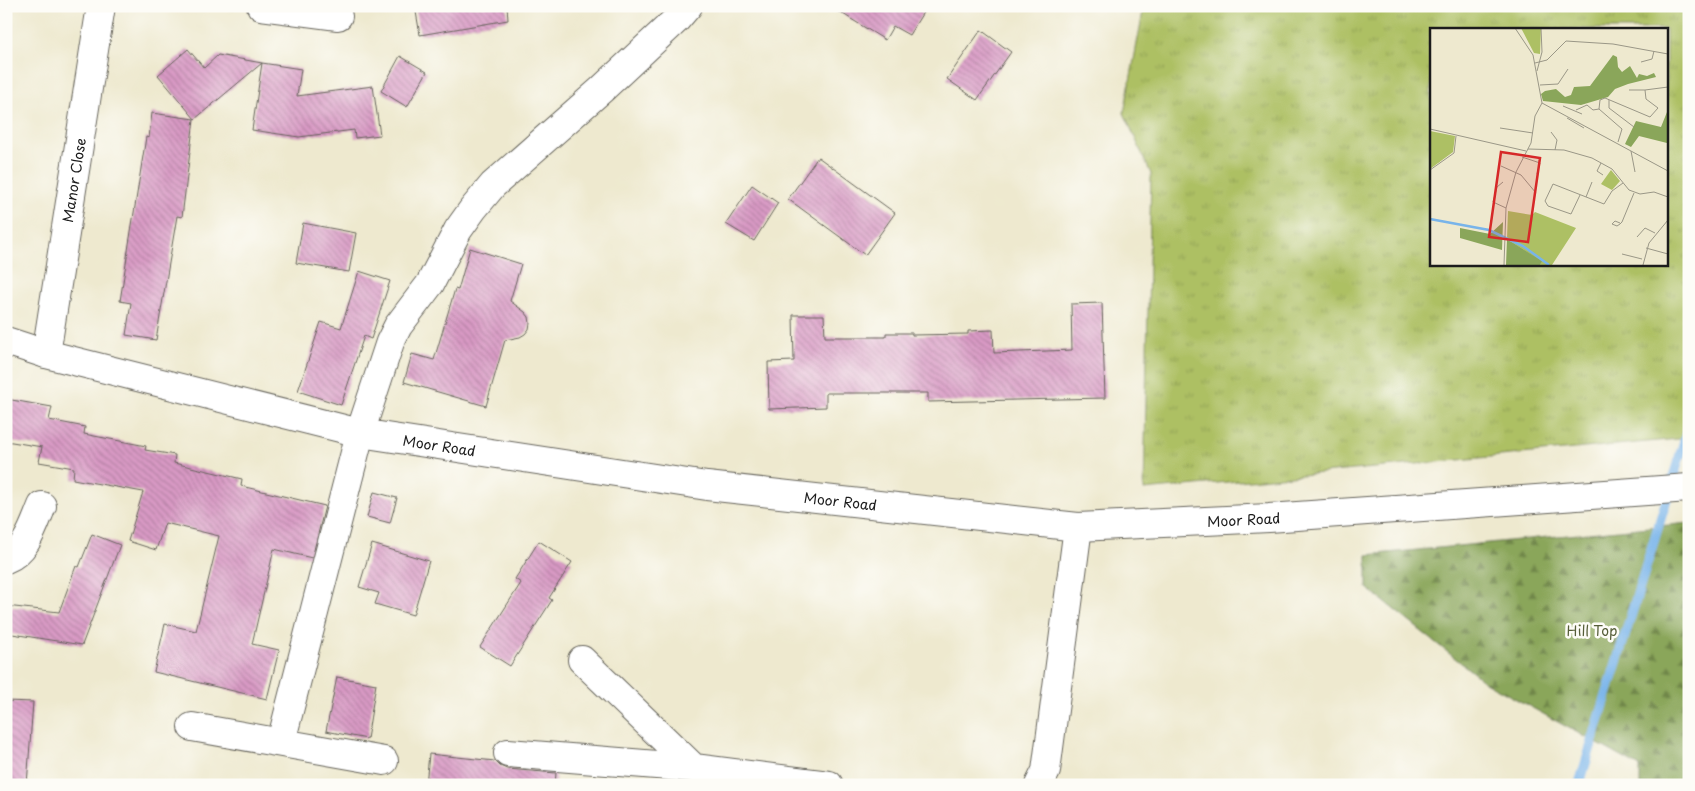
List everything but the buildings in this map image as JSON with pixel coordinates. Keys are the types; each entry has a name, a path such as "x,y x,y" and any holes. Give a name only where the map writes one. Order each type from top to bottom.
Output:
{"street":[{"name":"Manor Close","path":"46,354 101,6"},
{"path":"262,6 338,16"},
{"path":"281,742 360,433 394,334 404,317 430,284 458,230 493,186 601,90 676,20 688,6"},
{"name":"Moor Road","path":"6,341 46,354 360,433 707,486 1078,527 1269,518 1689,488"},
{"path":"6,559 16,555 27,540 42,506"},
{"path":"1039,785 1046,771 1078,527"},
{"path":"582,660 694,768"},
{"path":"192,727 384,762"},
{"path":"508,753 694,768 829,785"}],"green space":[{"path":"1144,6 1689,6 1689,438 1144,490 1151,174 1124,113"},
{"name":"Hill Top","path":"1689,523 1689,785 1640,785 1640,767 1485,682 1367,588 1367,555"}],"waterway":[{"path":"1579,785 1689,426"}]}
